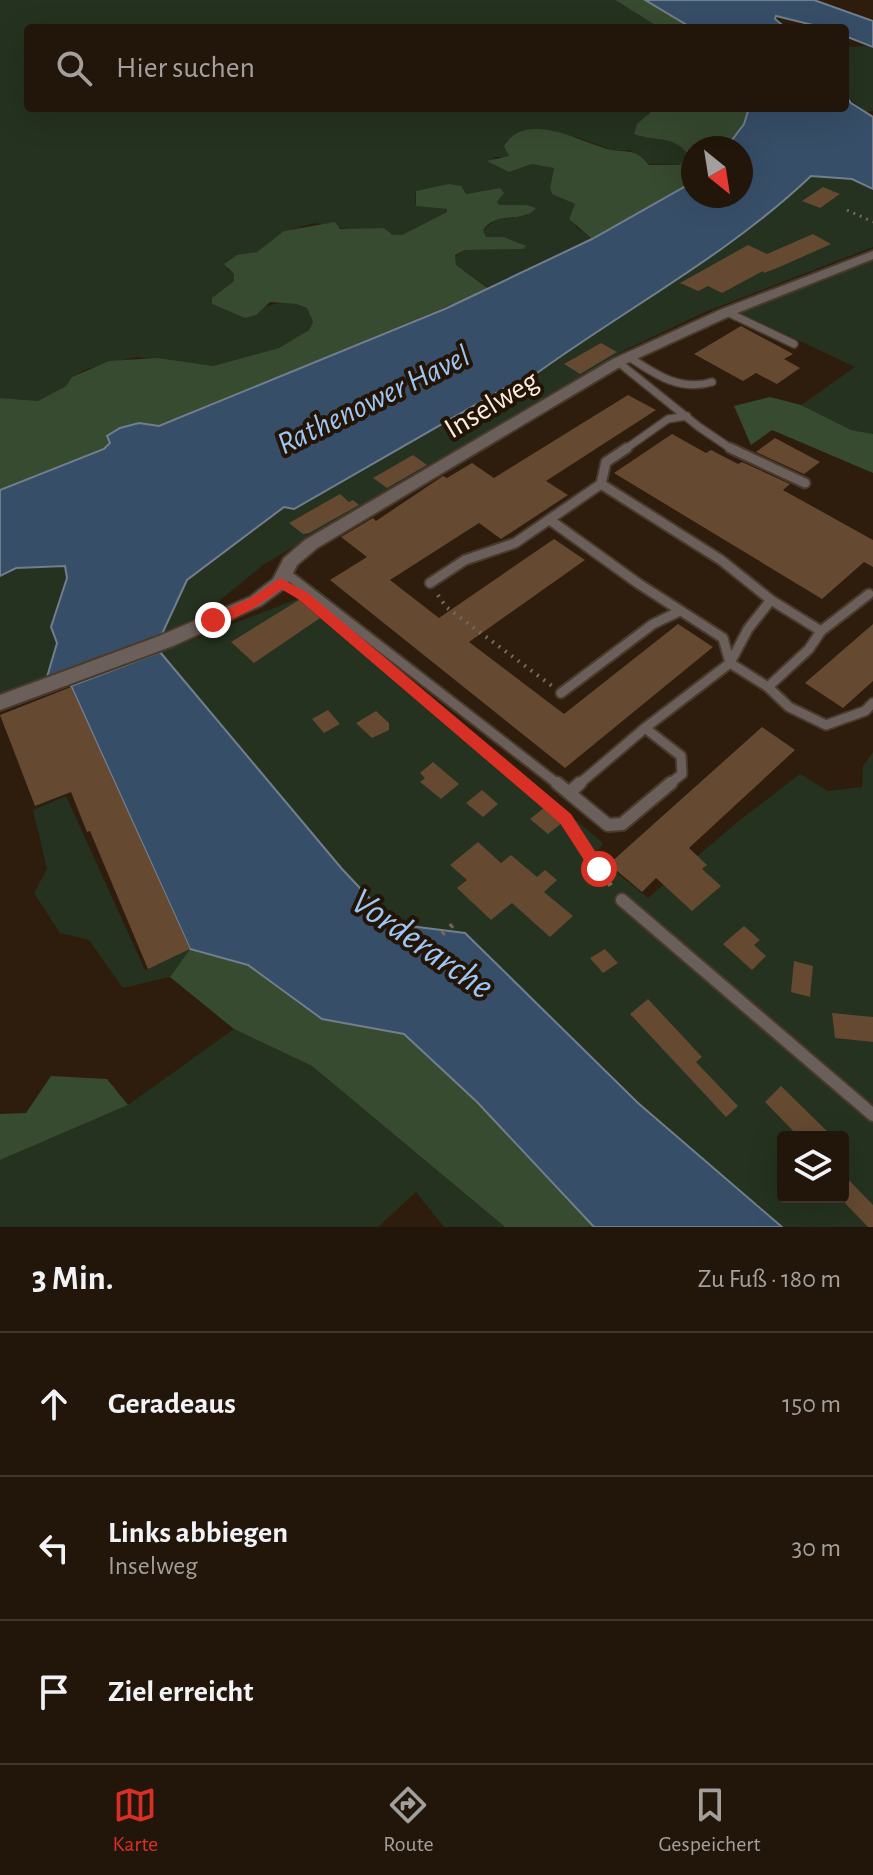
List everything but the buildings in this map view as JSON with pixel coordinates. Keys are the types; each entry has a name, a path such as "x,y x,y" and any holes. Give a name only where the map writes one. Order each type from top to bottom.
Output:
{"street":[{"name":"Inselweg","path":"0,703 166,641 256,601 280,583 297,554 311,544 623,360 727,312 873,255"}],"lane":[{"path":"727,312 794,344"},
{"path":"623,360 683,388 697,389 712,382"},
{"path":"623,360 710,435 777,473 805,483"},
{"path":"430,583 465,560 515,543 601,484 606,462 668,419 687,416"},
{"path":"601,484 721,560 771,600 821,631"},
{"path":"550,520 723,638 730,663 768,687 789,707 826,725 865,711 873,703"},
{"path":"284,572 608,825 622,824 682,774 681,756 645,728"},
{"path":"768,687 809,649 821,631 869,594"},
{"path":"569,793 645,728 730,663 748,629 771,600"},
{"path":"561,693 653,624 680,611"},
{"path":"622,900 873,1115"}],"path":[{"path":"847,210 873,222"},
{"path":"430,583 446,607 561,693"},
{"path":"458,727 566,818 622,900"},
{"path":"442,934 458,920"}],"green space":[{"path":"0,0 615,0 654,24 24,24 24,112 650,112 646,115 641,137 667,139 681,148 680,165 649,164 630,150 615,151 576,137 536,130 509,157 493,157 509,172 532,164 554,168 550,188 552,194 575,204 576,227 592,239 489,288 456,265 453,258 465,250 523,249 504,237 486,237 483,230 495,220 528,215 527,205 499,205 500,188 466,194 416,191 415,203 447,209 447,212 402,235 393,235 384,228 352,230 315,223 284,231 267,246 227,269 234,274 234,281 213,298 213,304 245,318 275,304 290,303 307,308 313,322 309,330 279,348 213,366 136,357 87,369 72,377 66,386 38,401 0,398"},
{"path":"615,0 645,0 685,24 654,24"},
{"path":"849,47 873,47 873,111 865,112 849,98"},
{"path":"650,112 748,112 735,136 681,136 681,147 634,134 637,124"},
{"path":"538,129 633,153 649,165 680,165 681,190 592,239 569,219 575,204 552,194 550,188 554,168 532,164 509,172 487,161 509,156 504,146 513,136 525,130"},
{"path":"811,176 852,179 873,189 873,247 705,312 625,350 263,565 201,616 162,634 187,580 284,507 294,509 510,385 530,378 745,232"},
{"path":"449,184 461,186 466,194 500,188 504,193 497,202 499,205 536,208 531,213 495,220 483,230 486,237 504,237 526,246 523,249 465,250 455,255 456,265 489,289 159,426 143,423 104,449 0,490 0,398 38,401 66,386 72,377 109,361 157,358 213,366 279,348 309,330 313,322 307,308 270,302 256,315 245,318 212,304 212,298 234,281 234,274 224,264 237,255 257,252 284,231 335,222 340,229 384,228 393,235 402,235 447,212 447,209 416,206 416,191"},
{"path":"873,259 873,434 851,430 801,405 855,367 738,312"},
{"path":"770,397 801,405 851,430 873,434 873,473 772,430 751,445 734,406"},
{"path":"65,565 67,578 51,627 57,643 47,677 0,695 0,576 15,568"},
{"path":"308,595 603,843 595,855 648,898 800,774 828,791 862,787 863,766 873,752 873,1227 782,1227 638,1103 465,934 394,924 342,869 160,652"},
{"path":"66,796 145,970 190,949 170,977 123,988 89,940 60,933 34,893 47,869 33,810"},
{"path":"190,949 248,965 322,1019 404,1034 477,1102 594,1227 505,1227 312,1066 234,1029 170,977"},
{"path":"234,1029 312,1066 505,1227 444,1227 416,1192 378,1227 0,1227 0,1160 128,1105"},
{"path":"51,1076 107,1079 128,1105 0,1160 0,1114 26,1113"}],"water":[{"path":"645,0 814,0 873,21 873,47 849,38 849,24 809,24 776,16 775,19 781,24 685,24"},
{"name":"Rathenower Havel","path":"849,100 873,117 873,189 852,179 811,176 745,232 530,378 510,385 294,509 284,507 187,580 162,634 47,677 57,643 51,627 67,578 65,566 16,568 0,576 0,490 104,449 110,443 107,436 120,428 139,423 159,426 447,308 592,239 681,189 681,208 753,208 753,136 735,136 748,112 849,112"},
{"name":"Vorderarche","path":"160,652 342,869 394,924 465,933 638,1103 782,1227 594,1227 477,1102 404,1034 322,1019 248,965 190,949 71,686"}],"route":[{"path":"213,620 256,601 280,583 303,596 566,818 599,869"}]}
